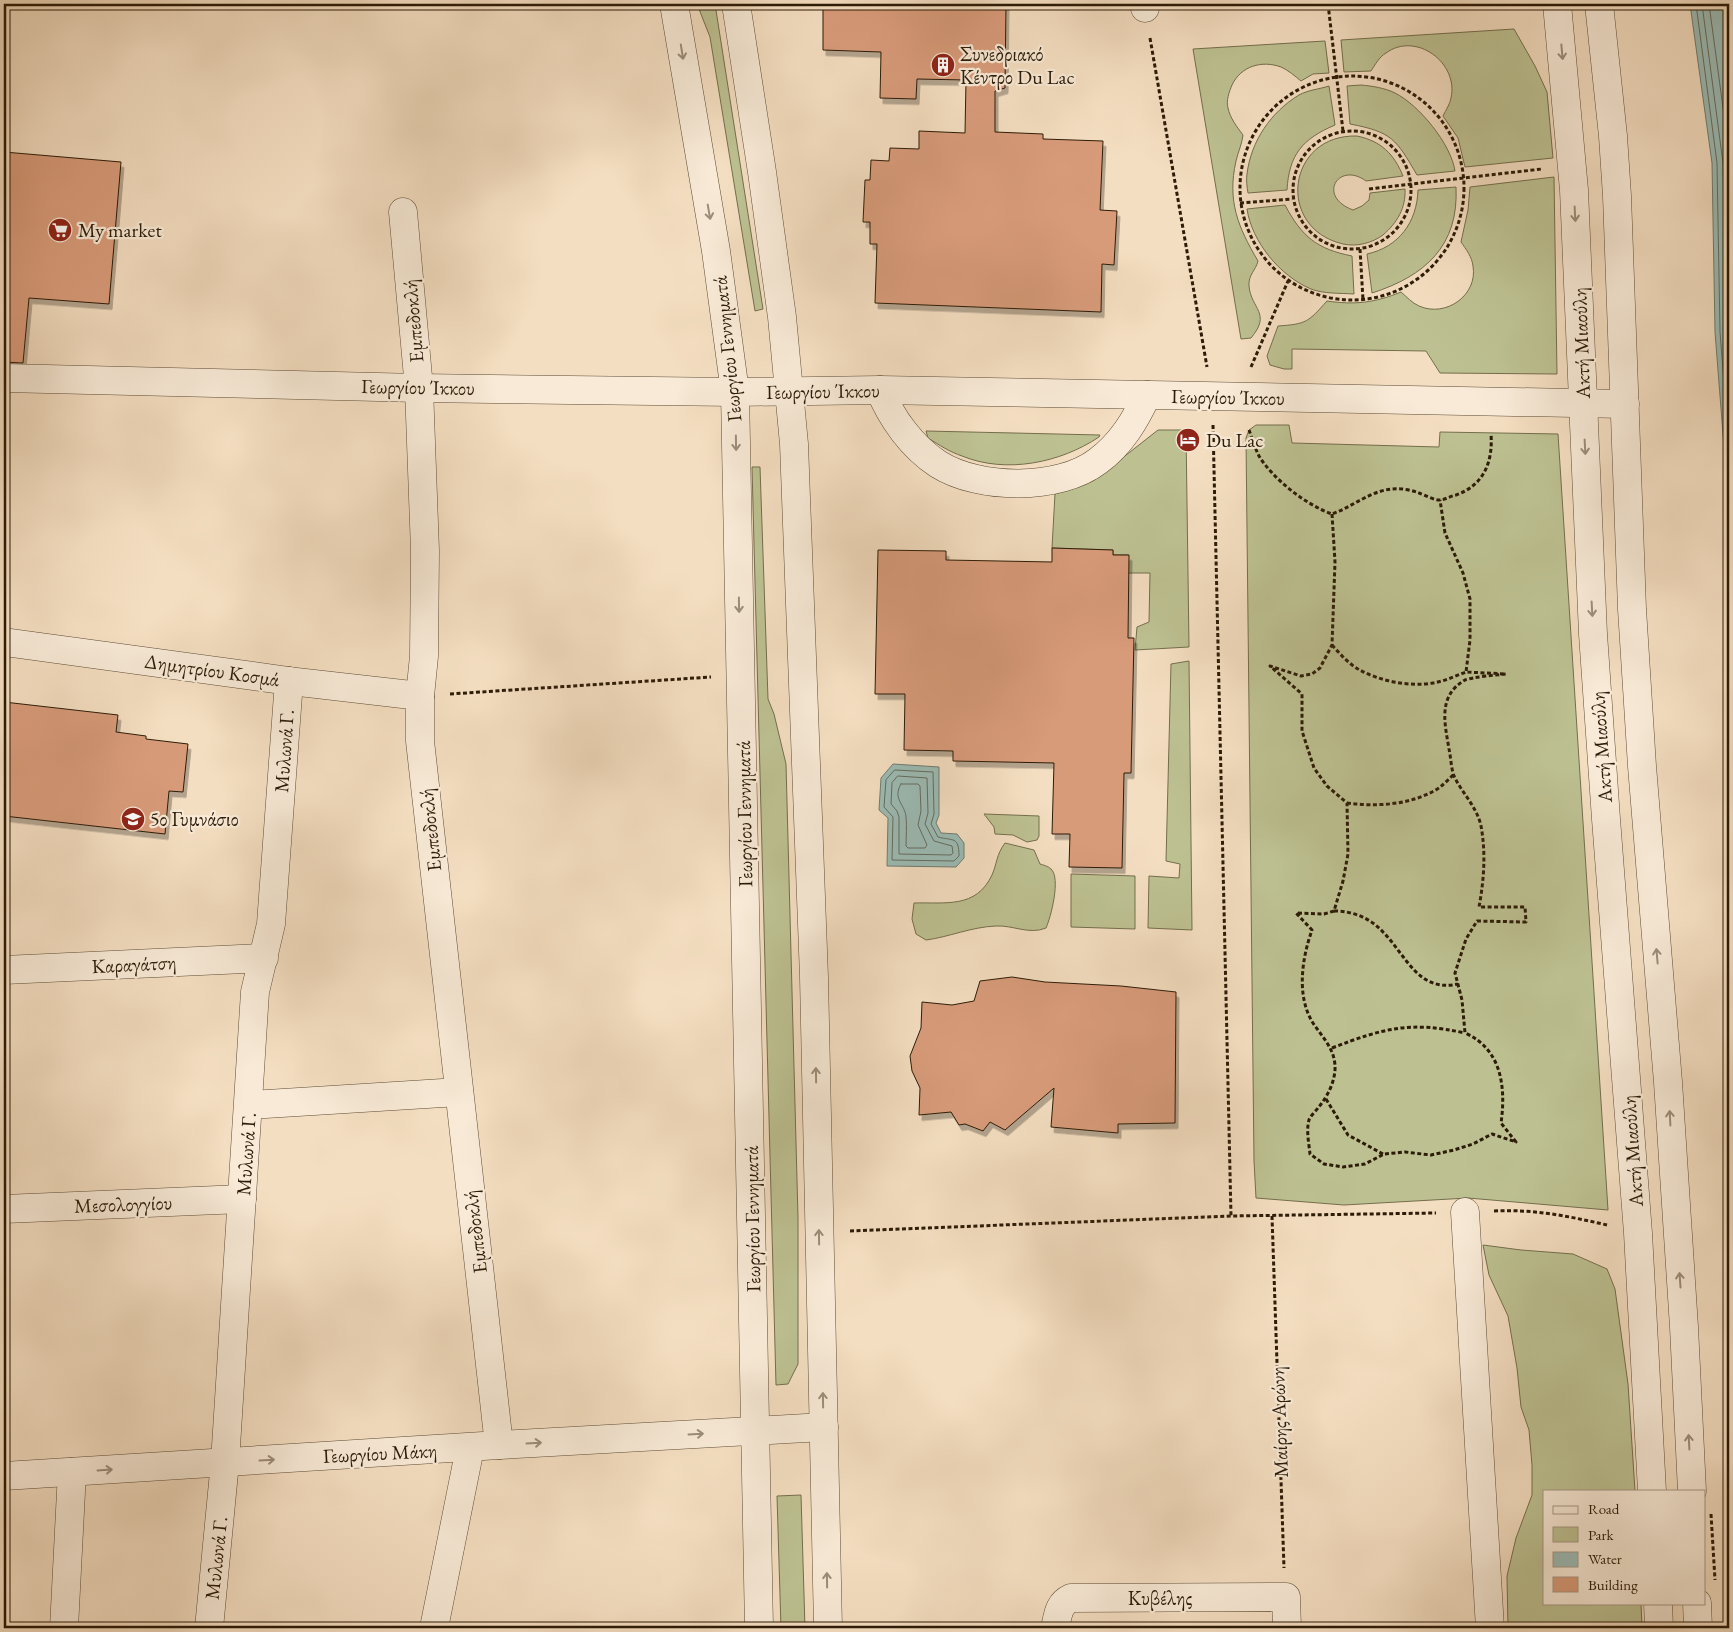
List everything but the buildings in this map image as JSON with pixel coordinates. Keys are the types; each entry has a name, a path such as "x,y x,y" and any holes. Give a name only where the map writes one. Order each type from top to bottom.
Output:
{"street":[{"name":"Γεωργίου Γεννηματά","path":"674,4 716,251 735,392 760,1628"},
{"path":"736,4 762,172 780,307 794,453 814,977 828,1628"},
{"name":"Ακτή Μιαούλη","path":"1557,4 1572,166 1594,634 1603,780 1638,1233 1652,1490"},
{"name":"Ακτή Μιαούλη","path":"1600,4 1613,136 1632,609 1642,776 1668,1082 1684,1327 1692,1490"},
{"name":"Εμπεδοκλή","path":"403,212 419,388 425,551 424,656 420,696 420,741 499,1445"},
{"name":"Γεωργίου Ίκκου","path":"4,378 419,388 735,392 880,390 1625,404"},
{"path":"880,390 887,407 902,428 919,448 939,464 960,474 1011,484 1057,480 1075,475 1097,462 1126,433 1147,395"},
{"name":"Δημητρίου Κοσμά","path":"4,642 289,681 420,696"},
{"name":"Μυλωνά Γ.","path":"209,1628 225,1462 255,992 271,924 289,681"},
{"name":"Καραγάτση","path":"4,970 264,958"},
{"path":"249,1105 459,1092"},
{"name":"Μεσολογγίου","path":"4,1209 242,1199"},
{"path":"1465,1212 1490,1628"},
{"name":"Γεωργίου Μάκη","path":"4,1476 824,1427"},
{"path":"434,1628 470,1448"},
{"path":"64,1628 72,1472"},
{"path":"1286,1597 1287,1628"},
{"name":"Κυβέλης","path":"1055,1628 1060,1606 1071,1598 1286,1597"},
{"path":"1658,1604 1659,1628"},
{"path":"1697,1604 1698,1628"}],"path":[{"path":"1231,1216 1225,397 1145,6 1233,4"},
{"path":"1328,4 1343,131"},
{"path":"1336,77 1359,77 1381,80 1402,88 1422,100 1438,116 1451,135 1459,156 1464,178 1459,222 1451,242 1438,260 1423,275 1405,288 1384,296 1363,300 1343,300 1324,297 1305,291 1288,281 1270,266 1256,247 1246,226 1240,203 1239,180 1244,156 1252,135 1266,115 1292,93 1314,83 1336,77"},
{"path":"1355,130 1378,137 1388,143 1404,162 1411,184 1409,206 1399,227 1388,238 1375,245 1360,249 1337,248 1316,238 1300,220 1292,199 1292,185 1295,172 1300,160 1308,149 1324,138 1343,131 1355,130"},
{"path":"1369,189 1572,166"},
{"path":"1240,203 1292,199"},
{"path":"1360,249 1363,300"},
{"path":"1225,397 1288,281"},
{"path":"1249,430 1258,455 1269,470 1314,506 1332,514 1374,494 1394,489 1417,492 1440,500 1466,491 1473,487 1482,476 1490,456 1492,446 1491,434"},
{"path":"1440,500 1445,533 1463,573 1470,599 1470,632 1466,672"},
{"path":"1332,514 1335,562 1332,645 1320,668 1312,674 1301,676 1270,666 1302,694 1302,731 1314,768 1327,786 1347,803 1365,805 1390,805 1426,795 1440,787 1454,774"},
{"path":"1332,645 1357,669 1373,676 1406,684 1433,683 1466,672 1506,674 1465,680 1451,693 1446,704 1444,718 1454,774 1473,806 1481,825 1484,854 1483,881 1479,906 1525,907 1526,922 1477,921 1466,940 1455,973 1462,1000 1465,1033"},
{"path":"420,696 740,675"},
{"path":"1334,911 1344,881 1348,854 1347,803"},
{"path":"1332,1048 1363,1036 1404,1027 1430,1027 1474,1036 1482,1044 1498,1068 1503,1083 1504,1096 1500,1123 1516,1142 1492,1134 1473,1144 1431,1155 1405,1152 1384,1154 1365,1164 1343,1167 1324,1164 1310,1154 1308,1138 1309,1119 1326,1099 1335,1071 1332,1048 1312,1021 1306,1008 1302,978 1312,930 1296,913 1324,914 1334,911 1355,914 1374,924 1390,939 1410,966 1428,981 1437,985 1448,986 1458,984"},
{"path":"1326,1099 1348,1135 1384,1154"},
{"path":"819,1232 1231,1216 1507,1210 1568,1216 1638,1233"},
{"name":"Μαίρης Αρώνη","path":"1272,1216 1286,1597"}],"green space":[{"path":"697,4 715,4 763,309 755,311 710,37"},
{"path":"1514,29 1547,92 1553,158 1465,167 1458,138 1443,116 1451,98 1452,85 1448,73 1433,54 1422,48 1398,47 1381,57 1371,71 1344,72 1341,40"},
{"path":"1325,41 1329,73 1313,74 1301,81 1281,67 1267,64 1253,66 1246,69 1236,78 1229,94 1227,105 1229,112 1243,135 1234,175 1233,189 1236,213 1245,237 1258,261 1249,286 1259,311 1260,323 1251,338 1241,339 1193,49"},
{"path":"1361,85 1391,91 1414,106 1441,138 1452,160 1455,171 1417,175 1404,153 1391,139 1375,130 1350,124 1347,86"},
{"path":"1329,86 1335,125 1314,136 1299,150 1291,167 1287,190 1248,193 1247,176 1249,162 1264,128 1280,110 1299,95"},
{"path":"1357,136 1373,141 1386,150 1395,161 1403,176 1366,181 1356,176 1347,175 1340,178 1336,183 1334,189 1336,197 1342,204 1353,210 1369,200 1370,193 1405,189 1405,196 1400,215 1383,235 1364,244 1348,245 1321,235 1307,220 1299,202 1298,183 1304,165 1316,150 1334,139"},
{"path":"1554,177 1557,374 1440,373 1426,351 1292,349 1292,369 1270,365 1267,356 1278,326 1306,321 1327,301 1364,302 1382,299 1401,292 1416,305 1429,309 1440,309 1458,301 1465,295 1473,277 1471,259 1461,242 1468,210 1470,187"},
{"path":"1456,187 1452,226 1445,242 1435,256 1423,268 1408,278 1372,293 1367,254 1388,246 1404,231 1414,213 1418,190"},
{"path":"1285,205 1304,233 1312,240 1329,250 1352,256 1354,294 1327,293 1311,289 1289,276 1269,256 1255,234 1247,209"},
{"path":"1256,425 1289,425 1292,443 1439,447 1440,432 1558,434 1608,1210 1468,1198 1344,1205 1256,1198 1254,1161 1246,438 1249,430"},
{"path":"1158,430 1186,430 1189,647 1135,650 1137,627 1149,622 1150,573 1128,573 1128,555 1113,555 1113,550 1052,548 1055,494 1093,481"},
{"path":"926,431 1100,435 1084,446 1050,459 1014,465 979,461 958,454 928,438"},
{"path":"752,467 760,467 768,699 774,714 786,764 798,1218 798,1364 788,1384 776,1385"},
{"path":"1189,661 1192,930 1148,928 1149,876 1179,878 1180,864 1166,861 1171,664"},
{"path":"984,814 1039,816 1039,836 1037,840 1027,842 1013,835 995,834 994,827"},
{"path":"1005,843 1034,850 1040,864 1050,868 1054,874 1054,898 1046,928 1033,931 1002,926 987,927 926,940 916,934 912,919 914,903 948,903 968,899 977,894 992,875 998,855"},
{"path":"1071,874 1135,876 1135,929 1071,927"},
{"path":"1483,1245 1573,1254 1607,1269 1615,1289 1628,1384 1635,1490 1543,1490 1543,1604 1641,1604 1642,1628 1508,1628 1507,1576 1516,1538 1532,1495 1532,1465 1529,1430 1521,1407 1517,1368 1508,1316 1489,1275"},
{"path":"801,1495 805,1628 781,1628 777,1496"}],"water":[{"path":"1690,4 1729,4 1729,511 1715,332 1712,163"},
{"path":"893,764 939,767 939,815 936,823 941,833 957,834 964,843 964,858 956,867 887,866 888,818 879,810 881,778"}],"place":[{"name":"Συνεδριακό Κέντρο Du Lac","path":"943,65"},
{"name":"My market","path":"60,230"},
{"name":"Du Lac","path":"1188,440"},
{"name":"5ο Γυμνάσιο","path":"133,819"}]}
